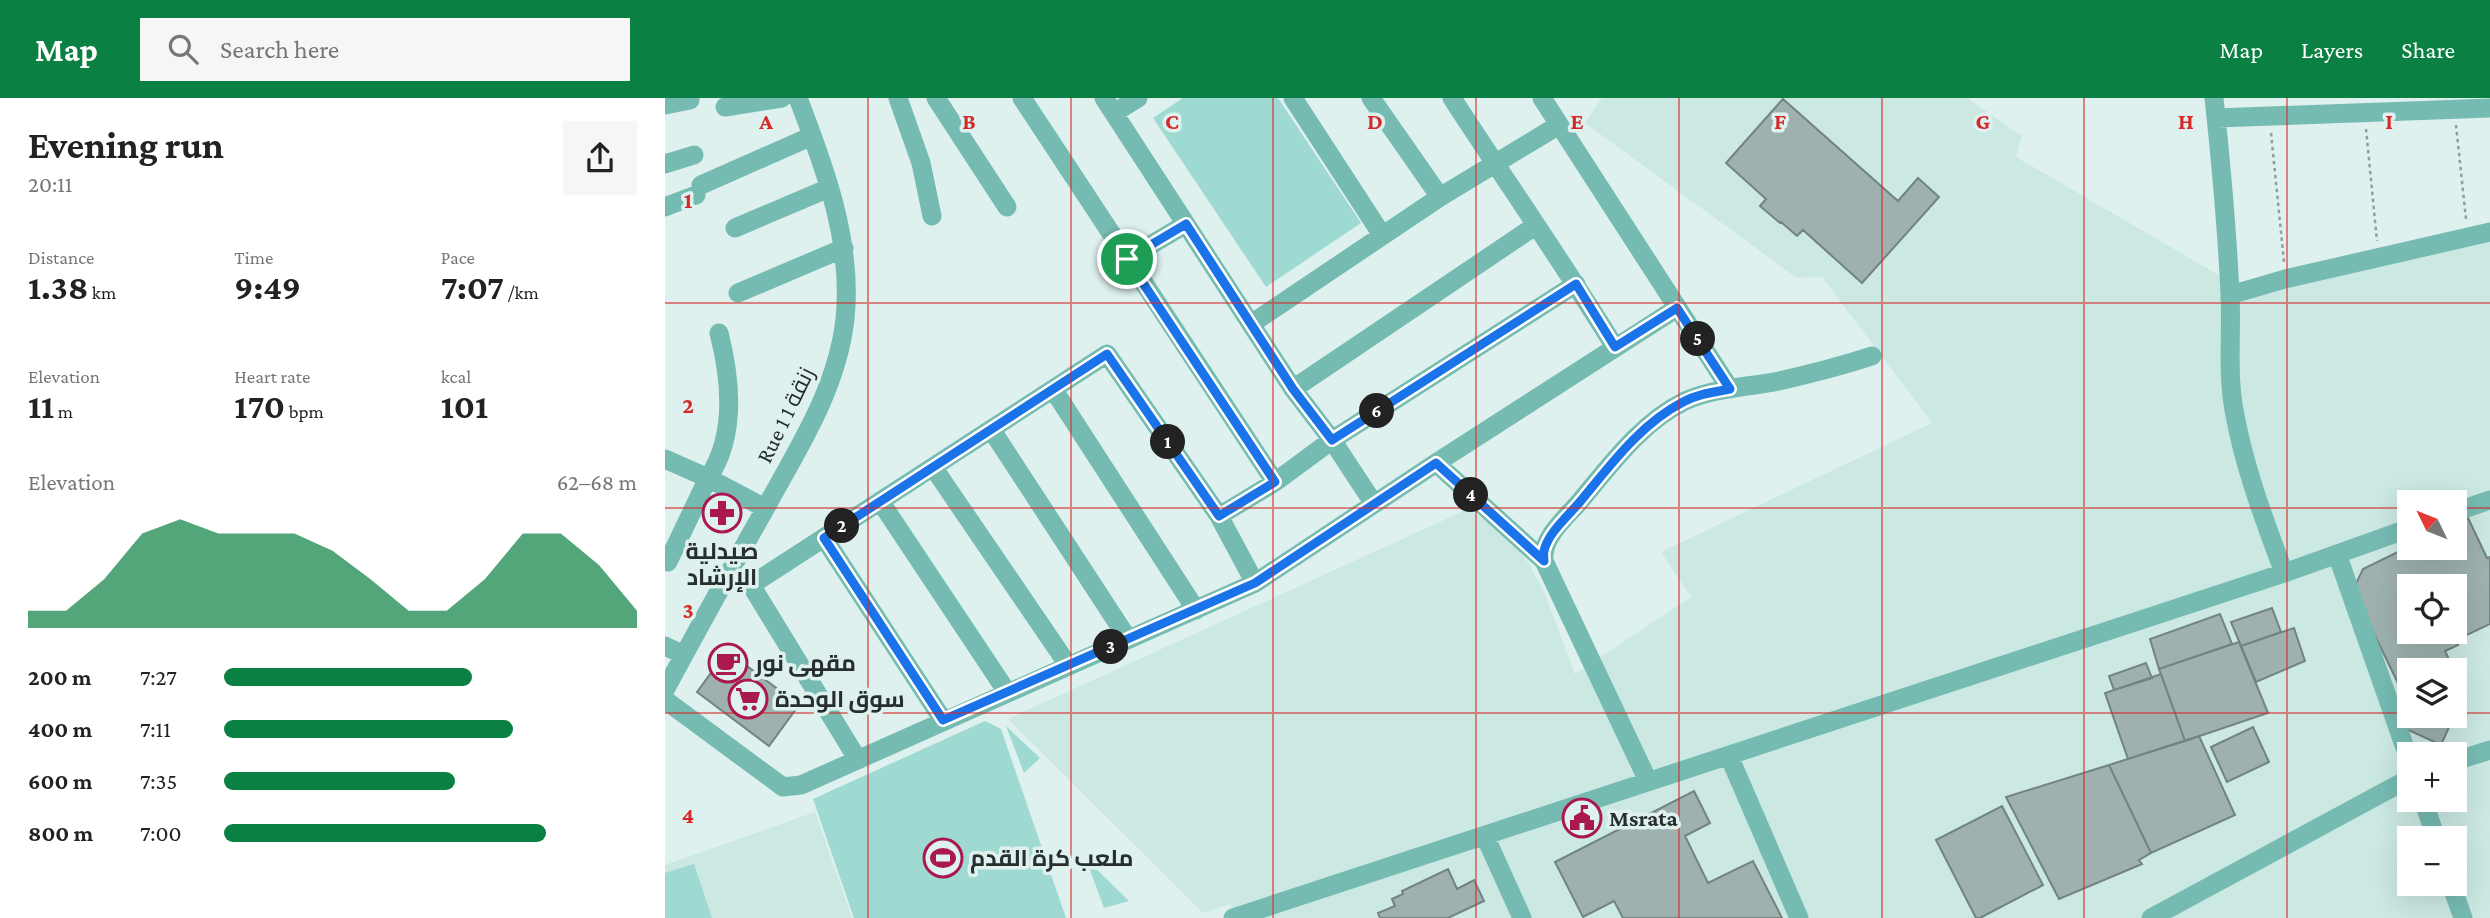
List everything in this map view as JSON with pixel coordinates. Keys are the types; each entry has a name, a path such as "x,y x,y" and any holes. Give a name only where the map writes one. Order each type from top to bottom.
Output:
{"street":[{"path":"725,107 782,98"},
{"name":"Rue 1 زنقة 1","path":"665,690 814,422 834,370 845,320 843,248 829,188 798,98"},
{"path":"898,98 921,163 932,216"},
{"path":"936,98 1007,206"},
{"path":"1022,98 1275,482"},
{"path":"1138,98 1109,106 1293,389 1332,440 1374,504"},
{"path":"1293,98 1383,235"},
{"path":"1371,98 1440,197"},
{"path":"1452,98 1615,347"},
{"path":"1542,98 1730,389"},
{"path":"2214,98 2230,295 2229,368 2233,409 2259,508 2284,573"},
{"path":"665,105 690,100"},
{"path":"2216,118 2490,108"},
{"path":"1251,324 1440,197 1559,125"},
{"path":"665,207 812,136"},
{"path":"665,164 694,155"},
{"path":"735,228 829,188"},
{"path":"1127,259 1186,224"},
{"path":"1293,389 1535,226"},
{"path":"2230,295 2285,279 2490,232"},
{"path":"738,293 843,248"},
{"path":"1219,516 1275,482 1332,440 1576,284"},
{"path":"665,700 783,787 801,785 1255,583 1677,308"},
{"path":"666,565 708,478 718,464 725,441 729,412 725,355 719,333"},
{"path":"751,585 1107,354 1219,516 1255,583"},
{"path":"1648,781 1544,561 1546,544 1617,457 1658,418 1683,402 1698,396 1837,367 1872,356"},
{"path":"1053,389 1196,610"},
{"path":"991,429 1128,639"},
{"path":"666,462 708,478 765,508"},
{"path":"1436,463 1544,561"},
{"path":"933,467 1068,665"},
{"path":"2467,508 2490,500"},
{"path":"880,502 1007,692"},
{"path":"1233,918 2284,573 2397,533"},
{"path":"824,538 943,720"},
{"path":"2337,554 2403,742"},
{"path":"733,567 751,585 858,760"},
{"path":"665,646 684,655"},
{"path":"2467,757 2490,750"},
{"path":"1729,756 1800,918"},
{"path":"2151,918 2397,785"},
{"path":"1485,836 1522,918"},
{"path":"2455,896 2463,918"}],"path":[{"path":"2454,109 2468,236"},
{"path":"2364,113 2379,258"},
{"path":"2270,116 2285,279"}],"shaded area":[{"path":"1602,98 1967,98 2022,136 2016,157 2217,274 2243,299 2490,239 2490,918 1236,918 1230,904 1203,913 1008,719 1468,509 1509,538 1529,564 1544,592 1575,674 1691,597 1661,552 1932,423 1822,277 1797,278 1585,123"},
{"path":"815,812 852,918 665,918 665,865"}],"green space":[{"path":"1183,98 1278,98 1361,223 1266,287 1153,118"},
{"path":"985,721 1001,729 1066,918 854,918 813,799"},
{"path":"1006,726 1040,758 1024,773"},
{"path":"1086,859 1129,901 1104,908"},
{"path":"694,864 712,918 665,918 665,873"}],"building":[{"path":"1783,99 1898,201 1918,178 1939,197 1862,283 1803,230 1797,236 1760,206 1766,199 1726,163"},
{"path":"2468,518 2487,558 2490,557 2490,624 2467,635 2467,574 2397,574 2397,644 2458,645 2445,651 2448,658 2397,658 2397,681 2353,590 2363,569 2397,552 2397,560 2467,560"},
{"path":"2272,608 2281,632 2241,646 2231,622"},
{"path":"2220,614 2232,644 2159,669 2150,639"},
{"path":"2294,628 2305,661 2256,682 2241,646"},
{"path":"2239,642 2268,713 2185,741 2159,669"},
{"name":"سوق الوحدة","path":"727,651 799,705 769,746 697,692"},
{"path":"2146,663 2152,678 2114,690 2109,676"},
{"path":"2161,674 2185,741 2128,759 2105,693"},
{"path":"2253,727 2269,762 2227,782 2211,747"},
{"path":"2449,728 2442,742 2434,742 2406,729"},
{"path":"2199,736 2235,815 2151,853 2109,765"},
{"path":"2109,765 2151,853 2139,860 2142,864 2059,899 2006,797"},
{"path":"1694,791 1710,823 1685,836 1708,883 1753,861 1782,918 1623,918 1614,901 1583,917 1555,862"},
{"path":"2002,806 2043,885 1976,918 1936,840"},
{"path":"1448,869 1457,889 1474,880 1484,901 1448,918 1380,918 1378,913 1395,906 1392,899 1403,894 1402,891"}],"place":[{"name":"صيدلية الإرشاد","path":"722,513"},
{"name":"مقهى نور","path":"728,663"},
{"name":"سوق الوحدة","path":"748,699"},
{"name":"Msrata","path":"1582,818"},
{"name":"ملعب كرة القدم","path":"943,858"}],"route":[{"path":"1186,224 1293,389 1332,440 1576,284 1615,347 1677,308 1730,389 1683,402 1658,418 1617,457 1553,533 1543,553 1544,561 1436,463 1255,583 943,720 824,538 1107,354 1219,516 1275,482 1127,259 1186,224"}]}
